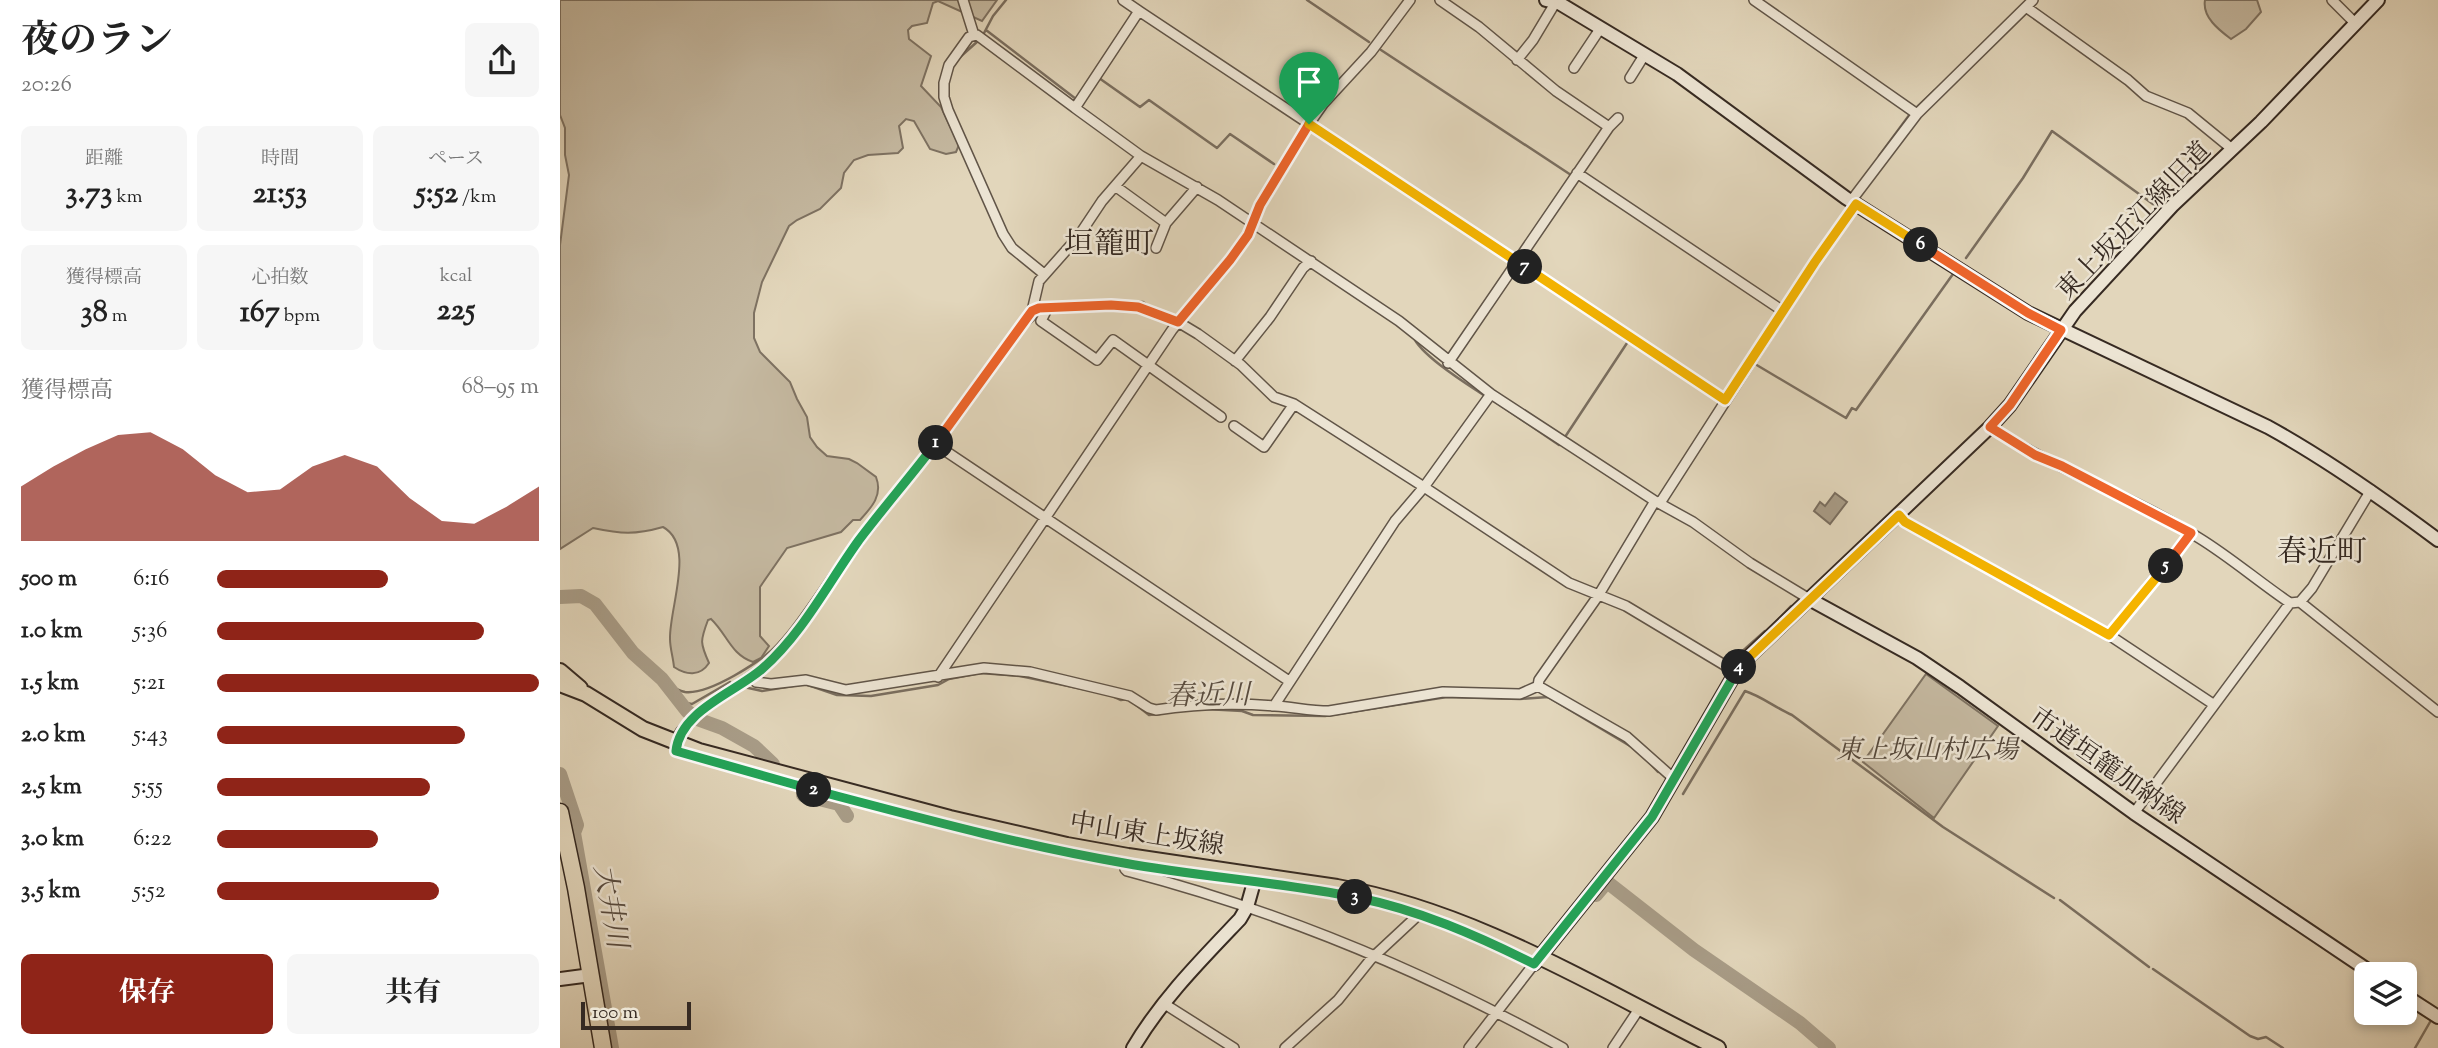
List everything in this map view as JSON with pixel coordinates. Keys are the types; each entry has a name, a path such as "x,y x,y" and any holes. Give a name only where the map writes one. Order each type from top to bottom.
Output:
{"highway":[{"path":"560,812 603,1048"}],"main road":[{"path":"560,671 586,694"},
{"name":"中山東上坂線","path":"560,684 586,694 625,720 676,747"},
{"name":"中山東上坂線","path":"560,692 571,695 621,727 739,770 948,825 1127,860 1255,879 1421,911 1536,961 1701,1048"},
{"name":"中山東上坂線","path":"1637,1012 1718,1048"}],"street":[{"path":"964,0 974,35"},
{"path":"1123,0 1725,400"},
{"path":"938,677 1178,322 1230,260 1253,225 1260,205 1306,122 1371,52 1410,0"},
{"path":"1440,0 1479,27 1556,91 1609,127"},
{"path":"1754,0 1917,114"},
{"path":"1538,686 1539,680 1598,596 1854,203 1917,114 2033,0"},
{"path":"2332,0 2355,23"},
{"name":"東上坂近江線旧道","path":"1536,961 1652,817 1740,665 1990,427 2010,405 2076,311 2172,206 2232,149 2378,0"},
{"path":"1517,60 1533,40 1553,1 1598,32 1645,54 1677,74 1854,203 2028,313 2268,427 2371,490 2438,540"},
{"path":"2026,7 2128,80 2146,96 2188,113 2232,149"},
{"path":"1075,108 1139,11"},
{"path":"1574,68 1598,32"},
{"path":"1044,274 1012,248 1003,234 948,110 944,83 949,65 969,37 974,35 981,37 1141,156 1197,187 1399,321 1448,363 1490,394 1811,600"},
{"path":"1630,78 1645,54"},
{"path":"1448,363 1577,173 1618,118"},
{"path":"676,747 681,731 698,713 763,668 778,646 827,589 859,541 935,444 1032,311 1035,288 1044,274 1078,237 1089,218 1141,156"},
{"path":"1577,173 1783,311"},
{"path":"1115,186 1166,223"},
{"path":"1156,248 1166,223 1197,187"},
{"path":"1235,361 1309,263"},
{"path":"1032,311 1039,308 1111,305 1138,307 1178,322 1235,361 1274,397 1294,404 1424,486 1569,583 1626,606 1736,672"},
{"path":"1046,309 1041,321 1097,360 1113,341 1221,417"},
{"path":"1274,706 1395,521 1424,486 1490,394"},
{"path":"1234,426 1264,447 1294,404"},
{"path":"1990,427 2035,455 2062,466 2191,533 2295,602 2438,712"},
{"path":"935,444 1289,681"},
{"path":"2134,813 2213,704 2295,602 2312,588 2371,490"},
{"path":"1899,515 1905,522 2109,635 2213,704"},
{"path":"2109,635 2191,533"},
{"name":"市道垣籠加納線","path":"1811,600 1917,658 2134,813 2356,962"},
{"path":"750,677 771,684 806,680 846,690 984,668 1030,672 1130,696 1156,710 1184,705 1274,706 1315,711 1443,692 1520,694 1538,686"},
{"path":"1538,686 1627,737 1675,778"},
{"path":"1127,860 1127,872 1247,907 1375,955 1496,1011 1563,1048"},
{"path":"1133,1048 1163,1003 1240,919 1247,907 1255,879"},
{"path":"1285,1048 1338,1000 1375,955 1421,911"},
{"path":"1469,1048 1536,961"},
{"path":"560,979 591,975"},
{"path":"1163,1003 1234,1048"},
{"path":"2417,1003 2438,1017"},
{"path":"1613,1048 1637,1012"}],"green space":[{"path":"560,0 997,0 982,21 938,1 933,3 927,23 912,26 908,30 909,39 931,56 921,86 941,107 959,145 956,152 946,154 930,149 914,121 906,119 899,126 903,148 898,153 868,155 854,160 844,173 841,188 820,209 789,226 762,282 754,313 754,338 760,352 790,382 807,417 810,437 817,447 827,456 857,463 876,477 878,489 872,505 860,520 853,520 841,532 787,548 760,587 760,636 769,646 761,658 753,662 734,649 711,619 708,620 702,642 709,663 697,673 683,672 674,667 670,639 678,578 678,548 673,536 663,527 628,533 593,528 560,549 560,245 569,175 565,155 565,128 560,115"},
{"path":"2205,0 2257,0 2261,12 2246,29 2231,39 2209,17"},
{"name":"東上坂山村広場","path":"1926,674 1998,726 1934,818 1863,762"}],"shaded area":[{"path":"1835,493 1847,502 1830,524 1814,511 1820,502 1825,506"}],"waterway":[{"path":"983,35 1006,0"},
{"path":"1307,0 1369,42"},
{"path":"1558,9 1594,31"},
{"path":"986,30 1076,99"},
{"path":"959,58 978,41"},
{"path":"1381,50 1571,175"},
{"path":"1099,78 1140,107 1149,100 1217,148 1230,134 1274,164"},
{"path":"1917,107 1935,90"},
{"path":"1879,156 1910,114"},
{"path":"1966,258 2023,178 2052,131 2157,207"},
{"path":"1578,179 1610,201"},
{"path":"2152,219 2173,196"},
{"path":"1913,233 1967,267"},
{"path":"1755,364 1846,418 1852,408 1856,410 1953,274"},
{"path":"1086,302 1143,302 1151,308"},
{"path":"1724,395 1776,311"},
{"path":"1024,329 1041,313"},
{"path":"1413,336 1417,344 1434,360 1485,396"},
{"path":"1565,437 1629,340"},
{"path":"1491,399 1559,445"},
{"path":"923,463 936,450"},
{"path":"667,687 670,685 685,692 707,688 734,676 770,651 797,620 887,498"},
{"path":"560,597 581,596 595,604 633,653 662,679 687,711 697,719 722,728 754,746 773,764"},
{"name":"春近川","path":"1772,626 1791,606"},
{"name":"春近川","path":"1737,656 1765,631"},
{"name":"春近川","path":"744,687 762,691 805,684 837,695 871,696 938,685 949,679 980,673 1020,676 1097,692"},
{"name":"春近川","path":"680,702 692,704 730,682"},
{"name":"春近川","path":"1704,715 1718,691"},
{"path":"1683,794 1745,691 1792,715 1943,827 2054,898"},
{"name":"春近川","path":"1110,695 1121,700 1127,699"},
{"name":"春近川","path":"1205,709 1242,711 1253,715 1325,716 1447,697 1548,697 1630,746"},
{"name":"春近川","path":"1135,704 1149,715 1160,714"},
{"name":"春近川","path":"1646,759 1658,772 1662,771"},
{"name":"大井川","path":"560,774 577,825 574,833 612,1048"},
{"path":"803,795 839,804 847,816"},
{"path":"1596,895 1607,882 1694,950 1800,1023 1829,1048"},
{"path":"2060,900 2149,967"},
{"path":"2153,969 2250,1036 2258,1039 2266,1037 2283,1048"},
{"path":"2415,1048 2430,1022"}],"district":[{"name":"垣籠町","path":"1109,243"},
{"name":"春近町","path":"2322,551"}],"route":[{"path":"1309,124 1725,400 1856,204 2028,313 2061,330 2010,405 1990,427 2035,455 2062,466 2191,533 2109,635 1905,522 1899,515 1740,665 1652,817 1534,964 1445,923 1366,900 1126,864 1065,852 948,825 676,751 677,738 681,731 698,713 763,668 796,631 859,541 925,457 1032,311 1039,308 1111,305 1138,307 1178,322 1248,235 1260,205 1309,124"}]}
